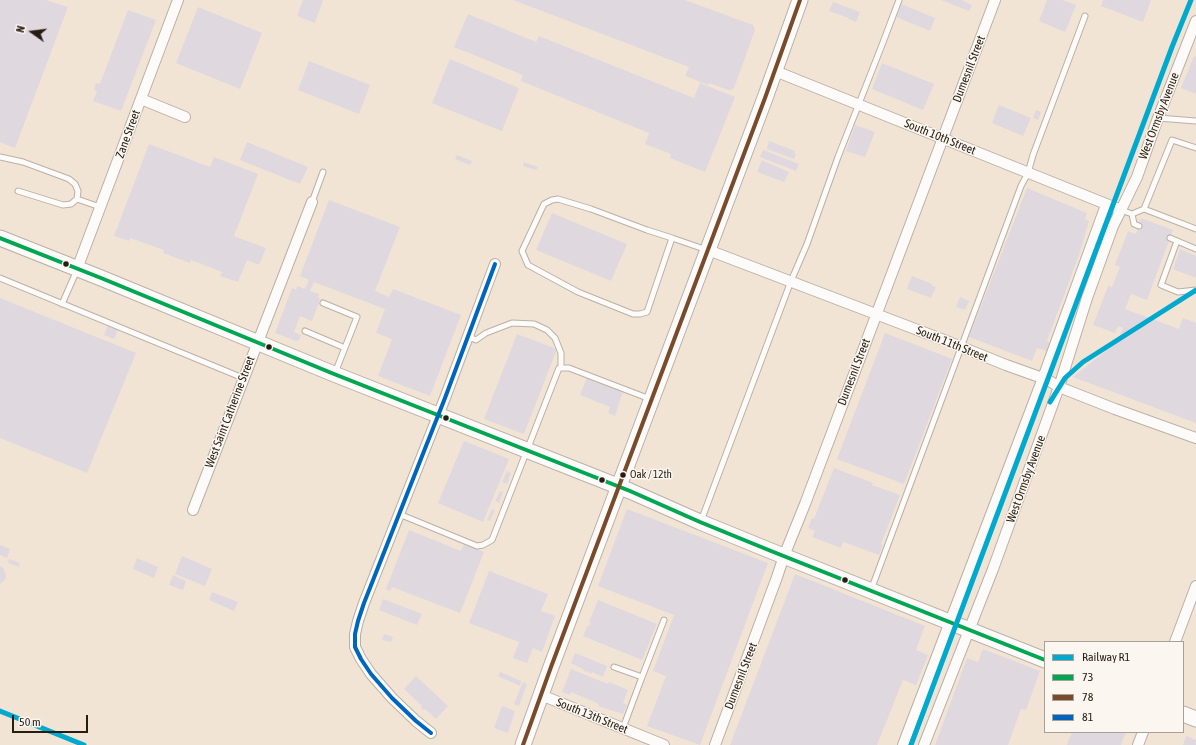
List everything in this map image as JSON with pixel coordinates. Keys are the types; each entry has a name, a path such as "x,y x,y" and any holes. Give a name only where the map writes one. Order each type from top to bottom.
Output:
{"street":[{"name":"Zane Street","path":"77,269 178,0"},
{"path":"523,745 553,660 708,250 800,0"},
{"name":"Dumesnil Street","path":"715,745 784,556 995,0"},
{"name":"West Ormsby Avenue","path":"924,745 993,569 1059,387 1089,291 1114,226 1137,177 1158,118 1196,21"},
{"name":"South 10th Street","path":"774,71 1106,204"},
{"path":"141,99 185,117"},
{"name":"West Saint Catherine Street","path":"193,510 312,202"},
{"path":"1106,204 1121,210"},
{"name":"West Ormsby Avenue","path":"903,745 1043,378 1106,204"},
{"path":"0,238 334,374 527,450 870,591 1044,660"},
{"name":"South 11th Street","path":"708,250 961,347 1006,366 1043,378 1059,387 1196,438"},
{"path":"431,733 392,698 371,674 361,659 356,647 355,634 360,615 495,264"},
{"path":"1174,641 1196,586"},
{"name":"South 13th Street","path":"541,695 664,745"},
{"path":"1184,714 1196,719"},
{"path":"1138,745 1143,733"}],"lane":[{"path":"700,522 791,281 807,244 858,104 899,0"},
{"path":"870,591 1028,173 1033,155 1085,16"},
{"path":"1158,118 1196,121"},
{"path":"1144,209 1172,140 1196,148"},
{"path":"0,157 23,162 69,179 75,184 78,191 77,200 71,204 63,205 18,191"},
{"path":"312,202 324,172"},
{"path":"672,238 646,312 640,314 633,314 578,292 528,265 522,251 544,204 558,199 708,250"},
{"path":"77,200 100,207"},
{"path":"1121,210 1132,214 1144,209 1196,229"},
{"path":"1132,214 1134,224 1139,226"},
{"path":"1170,238 1196,249"},
{"path":"1177,241 1161,285 1178,292 1196,290"},
{"path":"62,304 77,269"},
{"path":"0,278 243,378"},
{"path":"323,304 357,317 334,374"},
{"path":"399,514 477,546 484,545 492,540 559,368 561,368 560,353 555,338 547,330 534,324 512,323 486,333 476,340 467,336"},
{"path":"305,331 345,348"},
{"path":"561,368 568,368 651,399"},
{"path":"623,728 664,620"},
{"path":"614,667 642,677"}],"building":[{"path":"0,0 46,0 68,7 15,148 0,142"},
{"path":"303,0 323,0 315,23 297,16"},
{"path":"513,0 685,0 753,25 755,30 734,88 732,90 728,90 709,83 708,85 685,76 689,67"},
{"path":"941,0 962,0 972,5 969,11"},
{"path":"1047,0 1062,0 1076,5 1065,32 1039,21"},
{"path":"1103,0 1151,0 1143,22 1101,6"},
{"path":"833,2 860,12 856,22 829,11"},
{"path":"901,4 935,18 930,31 896,17"},
{"path":"198,7 262,33 240,89 176,63"},
{"path":"128,10 156,20 121,111 93,101 97,91 94,90 96,83 100,84"},
{"path":"468,14 536,42 539,36 694,98 700,83 735,97 705,172 670,158 671,154 645,144 649,133 521,81 523,75 454,47"},
{"path":"1194,56 1196,57 1196,94 1181,88"},
{"path":"450,59 519,88 502,131 432,103"},
{"path":"309,61 370,85 359,114 298,90"},
{"path":"882,63 934,84 923,110 872,89"},
{"path":"999,105 1031,118 1023,136 992,123"},
{"path":"1036,110 1041,112 1038,120 1033,118"},
{"path":"855,125 875,132 865,157 846,151"},
{"path":"769,141 795,151 794,153 796,154 794,159 767,149"},
{"path":"247,142 308,167 300,184 240,160"},
{"path":"149,144 210,167 214,157 258,174 234,236 266,248 259,265 247,260 238,282 220,276 222,272 191,260 190,263 163,253 164,250 130,238 129,241 114,236"},
{"path":"763,150 799,164 796,171 760,157"},
{"path":"457,155 472,161 470,165 455,159"},
{"path":"762,160 789,172 784,182 757,172"},
{"path":"524,162 538,167 536,170 523,166"},
{"path":"1027,188 1087,213 1085,219 1089,221 1079,255 1047,341 1051,345 1049,352 1037,348 1032,361 969,337"},
{"path":"329,200 400,227 375,291 389,297 393,289 461,315 430,396 378,376 392,339 376,333 385,309 314,282 310,291 319,294 318,298 320,299 312,321 300,316 294,332 301,335 299,340 296,341 275,333 292,288 296,290 297,286 305,289 309,280 300,276"},
{"path":"552,213 627,244 611,281 536,250"},
{"path":"1141,218 1173,230 1147,300 1131,294 1125,309 1179,329 1183,318 1196,323 1196,423 1073,377 1117,342 1123,328 1118,326 1115,333 1093,325 1108,286 1112,287 1120,267 1115,265 1128,231 1136,234"},
{"path":"1180,249 1196,256 1196,278 1173,269"},
{"path":"912,276 936,287 931,298 907,289"},
{"path":"960,297 969,301 965,310 956,307"},
{"path":"0,298 136,353 87,473 0,438"},
{"path":"108,325 118,330 114,339 104,335"},
{"path":"885,333 952,359 904,484 837,459"},
{"path":"517,334 557,349 524,434 484,419"},
{"path":"587,377 623,391 615,416 608,413 610,407 580,395"},
{"path":"464,441 509,459 483,522 438,503"},
{"path":"834,468 873,483 872,485 900,495 881,544 883,545 879,555 843,542 841,548 812,537 815,531 808,528 812,518 814,519"},
{"path":"507,471 511,473 507,484 502,482"},
{"path":"500,491 503,492 499,503 495,501"},
{"path":"492,509 495,510 490,521 487,520"},
{"path":"627,509 768,563 700,745 647,726 666,676 653,671 674,615 598,586"},
{"path":"409,530 461,551 464,544 484,552 460,613 392,587 390,591 386,589"},
{"path":"0,545 10,549 7,558 0,555"},
{"path":"182,556 212,569 205,586 175,574"},
{"path":"137,558 158,567 154,578 133,569"},
{"path":"9,559 20,563 19,567 8,563"},
{"path":"0,566 4,569 6,576 5,580 0,584"},
{"path":"489,571 548,594 541,611 555,616 542,652 533,648 527,663 513,658 519,642 469,623"},
{"path":"795,574 925,626 916,650 928,655 916,685 903,680 877,745 730,745"},
{"path":"173,575 186,581 183,590 169,585"},
{"path":"212,592 238,602 234,611 209,600"},
{"path":"383,599 422,614 417,625 379,610"},
{"path":"598,600 657,624 642,660 583,636 588,625 589,626 591,623 589,622"},
{"path":"384,634 393,637 391,642 382,640"},
{"path":"983,649 1040,671 1026,710 1021,709 1008,745 935,745 967,658 978,662"},
{"path":"575,653 607,666 603,677 592,672 591,674 588,672 589,671 586,672 571,663"},
{"path":"571,669 608,684 609,682 628,690 623,703 627,705 623,714 598,706 599,704 571,692 570,695 562,692"},
{"path":"500,672 521,681 520,686 498,676"},
{"path":"416,676 448,706 436,719 425,709 423,710 421,707 422,706 404,689"},
{"path":"523,682 527,684 519,706 514,704"},
{"path":"502,706 515,711 508,733 494,728"},
{"path":"1072,733 1126,733 1121,745 1067,745"},
{"path":"1186,736 1196,740 1196,745 1183,745"}],"rail line":[{"name":"R1","path":"911,745 1172,47 1191,0"},
{"name":"R1","path":"1050,402 1065,378 1083,362 1196,290"},
{"name":"R1","path":"0,711 84,745"}],"transit line":[{"name":"78","path":"523,745 765,98 800,0"},
{"name":"73","path":"0,238 334,374 630,491 771,551 1044,660"},
{"name":"81","path":"431,733 392,698 371,674 355,647 355,634 364,603 445,398 495,264"}],"place":[{"name":"Oak / 12th","path":"623,475"}]}
